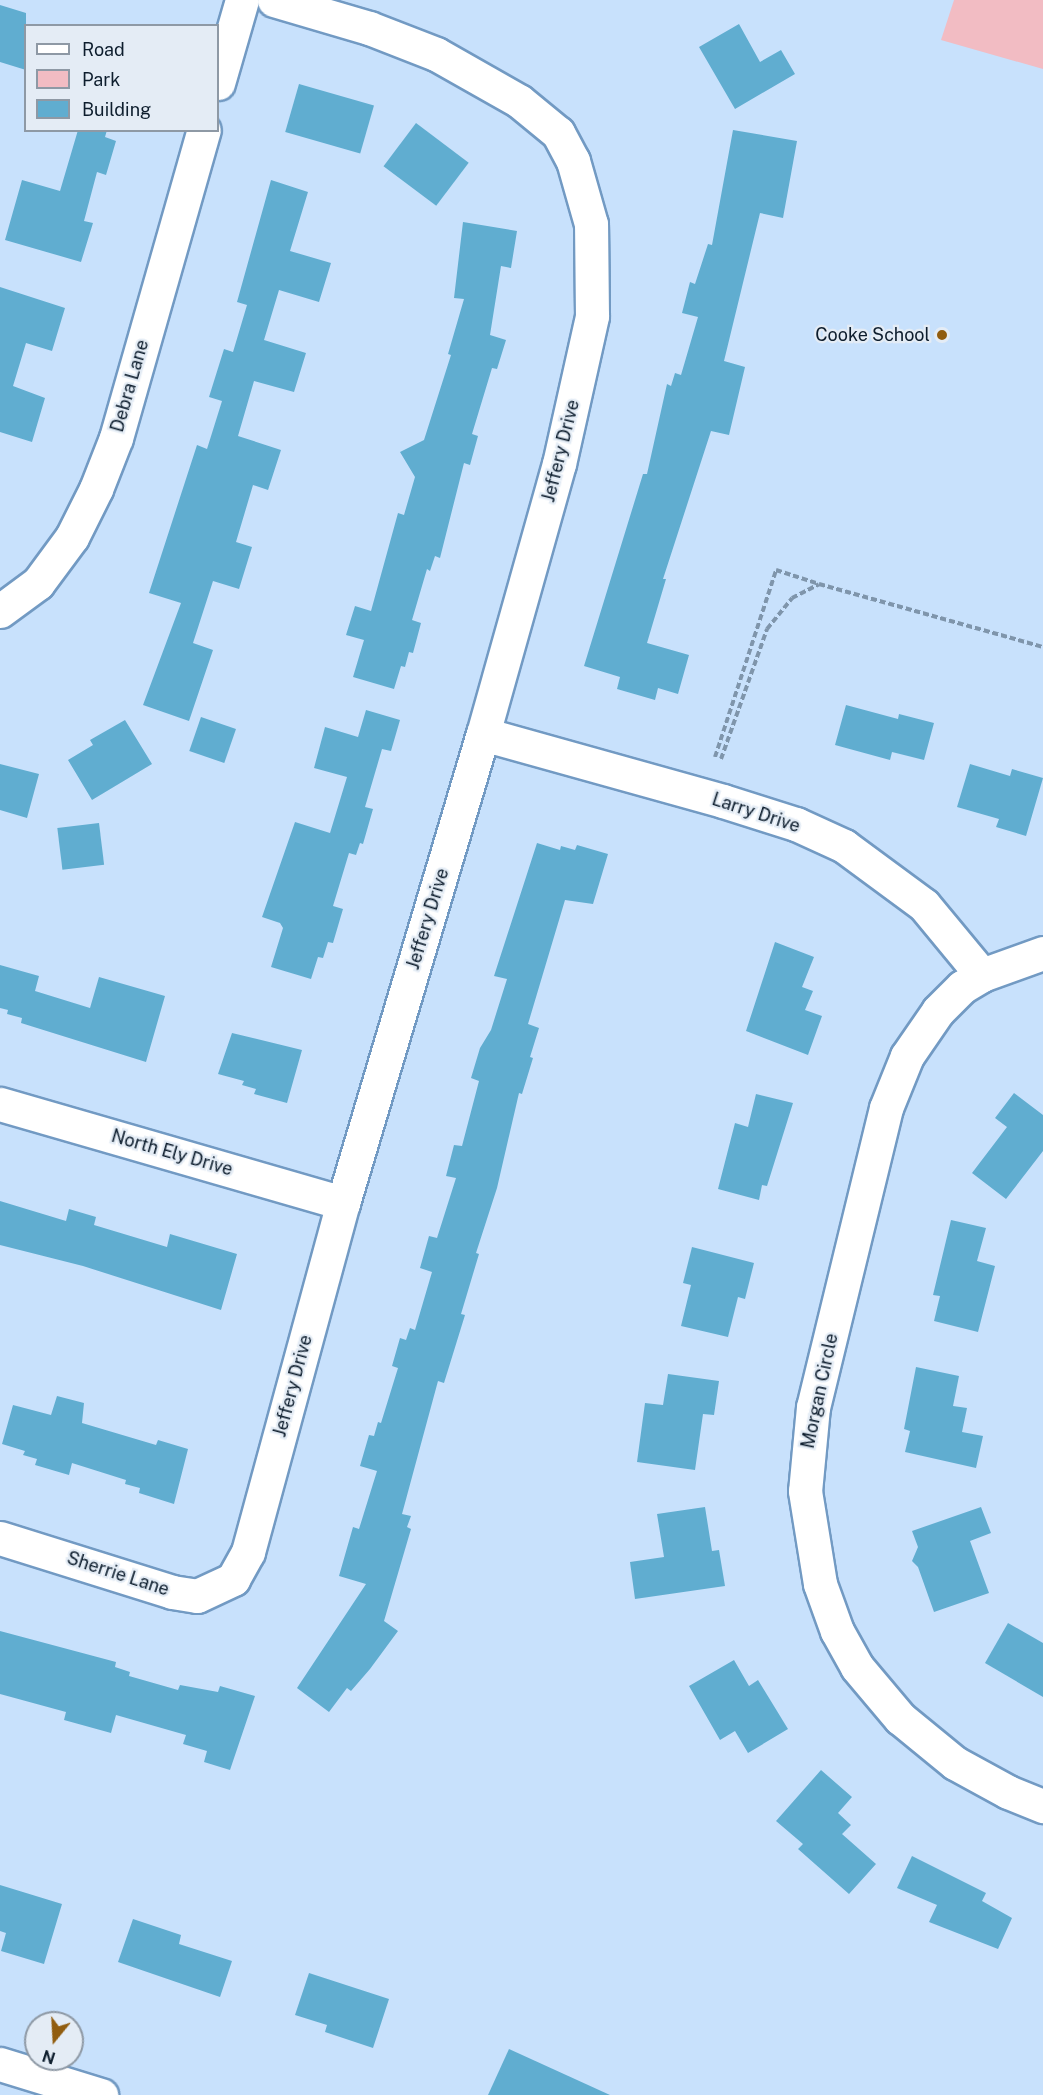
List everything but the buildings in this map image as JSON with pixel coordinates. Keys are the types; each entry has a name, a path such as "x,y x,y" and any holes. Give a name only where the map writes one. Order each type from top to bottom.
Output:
{"street":[{"path":"219,80 242,0"},
{"name":"Jeffery Drive","path":"233,1579 248,1552 343,1203 483,734 584,359 592,316 594,252 591,224 573,161 558,134 519,101 436,54 369,28 274,0"},
{"name":"Debra Lane","path":"0,611 38,583 72,537 96,489 116,438 203,132"},
{"name":"Larry Drive","path":"483,734 723,801 796,824 844,846 924,905 982,975"},
{"name":"Morgan Circle","path":"1043,952 982,975 938,1011 907,1056 886,1108 813,1407 805,1491 820,1584 837,1631 857,1667 900,1718 955,1763 1008,1792 1043,1806"},
{"name":"North Ely Drive","path":"0,1104 343,1203"},
{"name":"Sherrie Lane","path":"0,1538 172,1592 197,1596 233,1579"},
{"path":"0,2064 101,2095"}],"path":[{"path":"715,757 776,570 1043,647"},
{"path":"721,759 767,629 792,598 819,584"}],"green space":[{"path":"954,0 1043,0 1043,69 941,40"}],"place":[{"name":"Cooke School","path":"942,335"}]}
